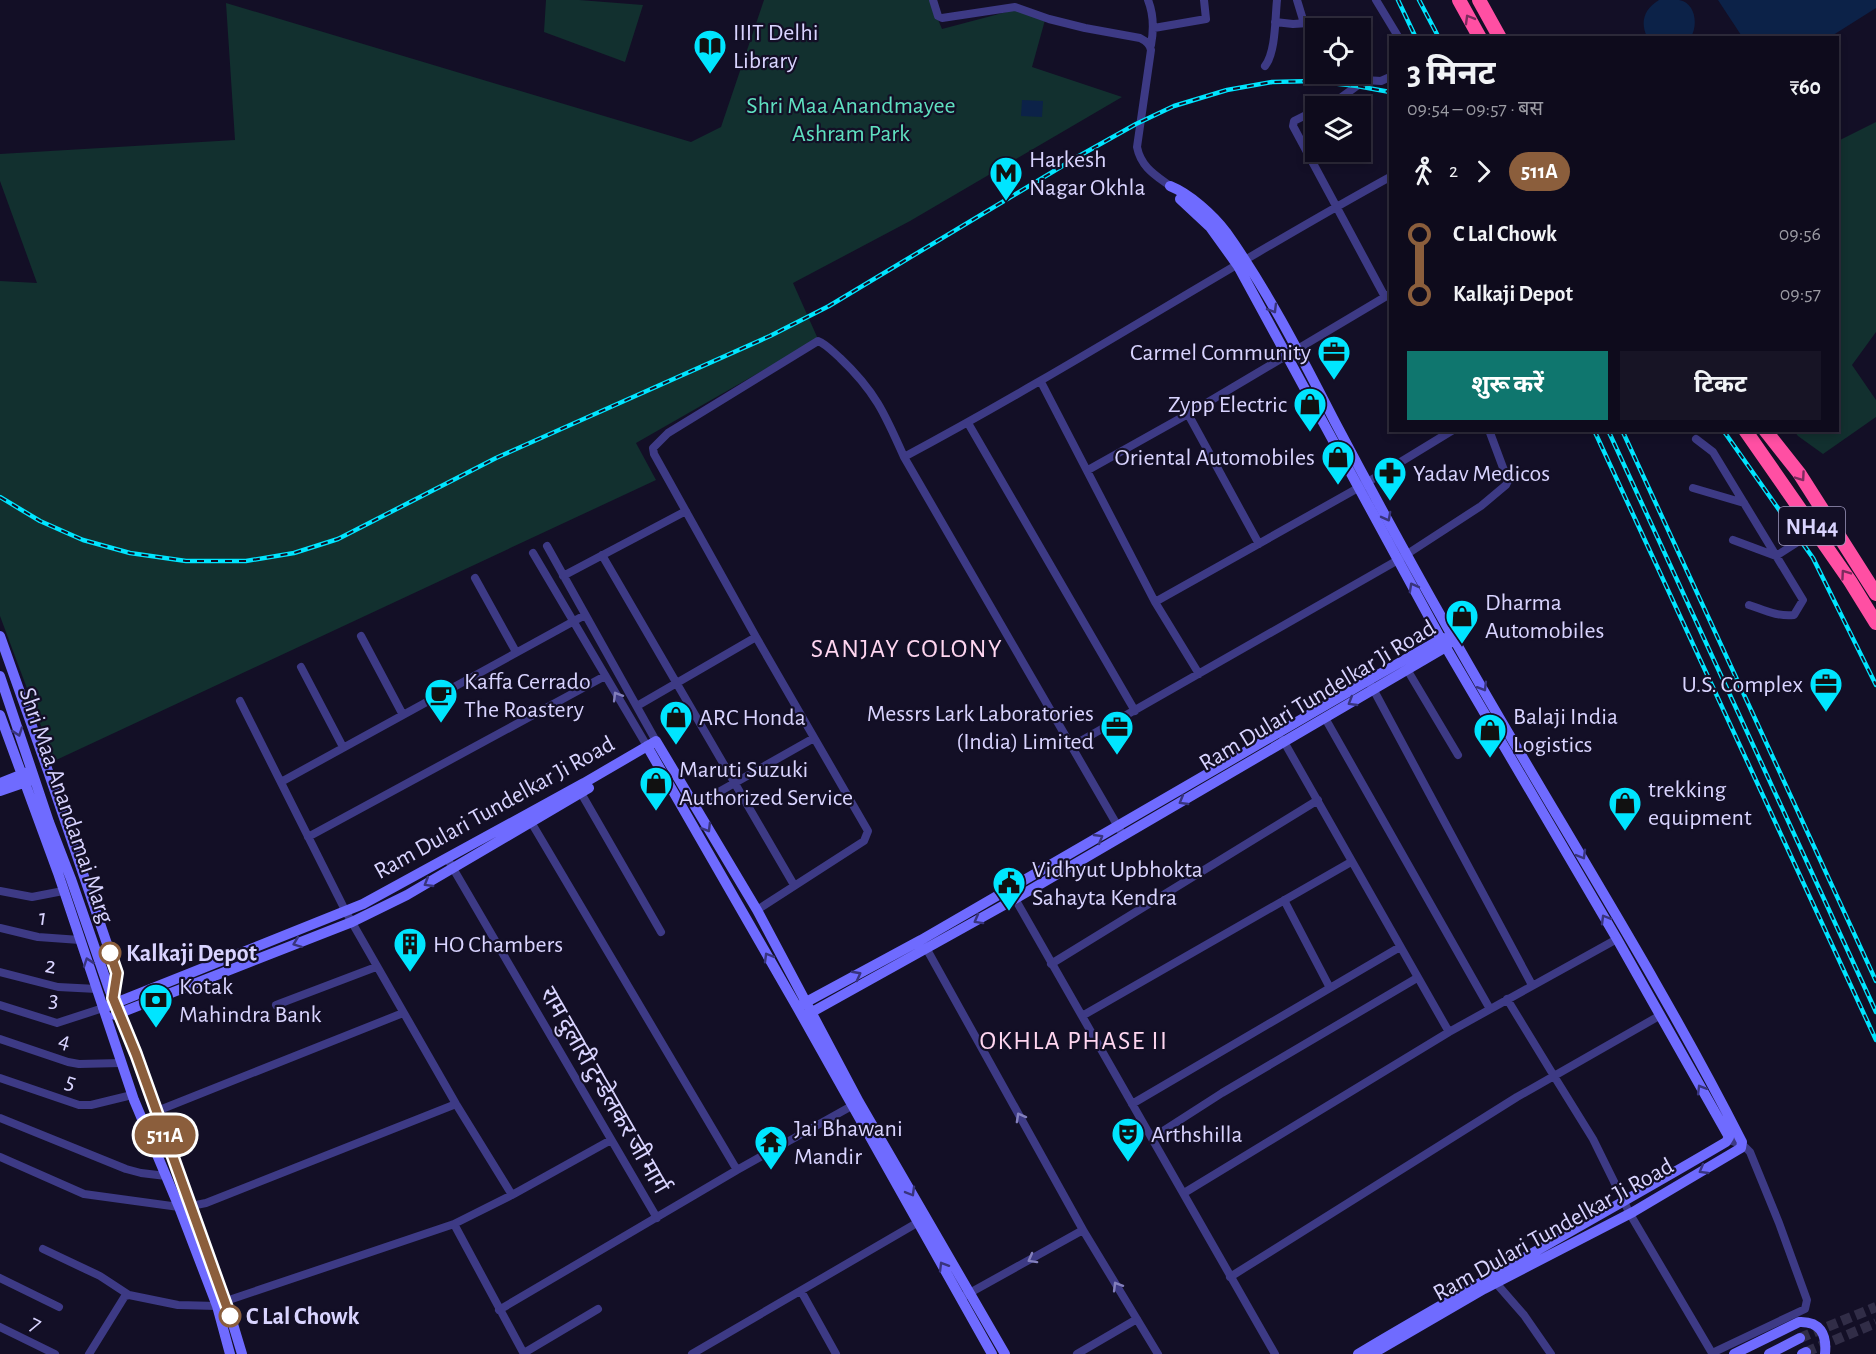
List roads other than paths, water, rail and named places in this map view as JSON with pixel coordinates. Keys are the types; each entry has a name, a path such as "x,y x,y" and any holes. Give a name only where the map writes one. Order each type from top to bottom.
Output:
{"highway":[{"path":"1459,0 1479,36"},
{"path":"1479,0 1499,36"},
{"name":"NH44","path":"1746,432 1850,581 1876,623"},
{"name":"NH44","path":"1767,432 1799,473 1876,594"}],"street":[{"path":"933,0 938,16 942,18 1015,8 1085,28 1140,38 1150,45"},
{"path":"1148,0 1154,28 1137,147 1140,160 1146,168 1170,186 1241,263 1297,349 1363,485"},
{"path":"1154,28 1206,19 1204,0"},
{"path":"1264,66 1270,56 1277,0"},
{"path":"1275,22 1304,23 1297,0"},
{"path":"1376,0 1398,36"},
{"path":"1371,80 1389,77"},
{"path":"1343,96 1360,84"},
{"path":"1305,116 1294,121 1293,126 1305,149"},
{"path":"1088,470 1188,414 1388,295 1312,162"},
{"path":"904,457 1041,382 1389,178"},
{"path":"1241,263 1287,356 1363,485 1447,641 1659,1016 1728,1135 1734,1137"},
{"path":"756,910 864,841 867,836 866,828 756,638 654,454 655,445 668,432 818,341 860,377 883,409 904,457 1121,831"},
{"path":"1041,382 1155,602 1199,674"},
{"path":"1188,414 1259,544"},
{"path":"968,423 1135,711"},
{"path":"1155,602 1363,485 1450,432"},
{"path":"1072,746 1402,557 1480,506 1506,485 1508,476 1491,432"},
{"path":"1696,439 1713,452 1803,600 1794,615 1787,616 1749,605"},
{"path":"1693,488 1744,503"},
{"path":"563,576 686,511"},
{"path":"1776,556 1815,531"},
{"path":"1733,540 1776,556"},
{"path":"547,546 637,706 653,747"},
{"path":"533,554 605,676 653,747"},
{"path":"602,555 794,885"},
{"path":"475,578 516,652"},
{"path":"281,782 585,615"},
{"path":"0,636 117,973 117,1005"},
{"path":"362,636 403,715"},
{"path":"637,706 756,638"},
{"path":"1447,641 1626,931 1685,1035 1734,1137 1750,1152 1779,1223 1807,1300 1804,1309 1754,1339 1734,1354"},
{"name":"Ram Dulari Tundelkar Ji Road","path":"804,1010 924,945 1447,641"},
{"path":"1405,665 1458,755"},
{"path":"301,667 343,747"},
{"path":"1,677 14,675"},
{"path":"308,837 605,676"},
{"name":"Shri Maa Anandamai Marg","path":"1,677 49,822 191,1206 221,1304 230,1354"},
{"path":"1371,685 1532,985"},
{"name":"Ram Dulari Tundelkar Ji Road","path":"1282,738 1325,718 1371,685"},
{"path":"240,701 376,967 512,1195"},
{"name":"Shri Maa Anandamai Marg","path":"0,715 132,1095 242,1354"},
{"path":"1325,718 1490,1009"},
{"path":"694,806 814,738"},
{"path":"1282,738 1449,1032"},
{"name":"Ram Dulari Tundelkar Ji Road","path":"450,863 531,822 653,747"},
{"name":"Ram Dulari Tundelkar Ji Road","path":"653,747 694,806 756,910 804,1010"},
{"name":"Ram Dulari Tundelkar Ji Road","path":"104,1013 117,1005 407,895 450,863 653,747"},
{"name":"Ram Dulari Tundelkar Ji Road","path":"653,747 922,1221 966,1296 1005,1354"},
{"path":"0,791 48,769"},
{"path":"0,783 23,779"},
{"path":"581,793 661,932"},
{"path":"1051,963 1318,800"},
{"path":"531,822 736,1170"},
{"path":"1082,1016 1351,862"},
{"name":"राम दुलारी टुन्डेलकर जी मार्ग","path":"450,863 657,1218"},
{"path":"71,879 85,876"},
{"path":"0,891 32,897 63,891"},
{"path":"1012,894 1275,1354"},
{"path":"1284,900 1330,988"},
{"name":"1","path":"0,928 38,937 80,940"},
{"path":"1184,1193 1449,1032 1617,939"},
{"path":"924,945 1083,1230 1158,1354"},
{"path":"1132,1104 1400,947"},
{"path":"276,1005 376,967"},
{"name":"2","path":"0,972 58,987 97,989"},
{"path":"1152,1138 1222,1093 1417,978"},
{"path":"1507,999 1593,1139 1630,1214 1712,1353 1800,1322 1810,1321 1819,1327 1824,1338 1825,1354"},
{"name":"3","path":"0,1005 57,1023 104,1013"},
{"path":"157,1111 403,1013"},
{"path":"1230,1277 1517,1096 1659,1016"},
{"name":"4","path":"0,1039 68,1062 121,1063"},
{"name":"5","path":"0,1078 79,1105 91,1105 132,1095"},
{"path":"191,1206 213,1200 456,1104"},
{"path":"499,1310 736,1170 856,1104"},
{"path":"0,1118 126,1169 166,1176"},
{"name":"Ram Dulari Tundelkar Ji Road","path":"1358,1354 1399,1328 1624,1202 1734,1137"},
{"path":"43,1249 100,1276 129,1295 178,1305 221,1304 454,1224 611,1140"},
{"name":"Ram Dulari Tundelkar Ji Road","path":"1372,1354 1496,1283 1630,1214 1743,1145"},
{"path":"0,1157 84,1194 179,1207"},
{"path":"692,1354 922,1221"},
{"path":"454,1224 524,1354 598,1309"},
{"path":"966,1296 1083,1230"},
{"path":"0,1278 59,1307"},
{"path":"1496,1283 1524,1315 1551,1354"},
{"path":"801,1291 836,1354"},
{"path":"89,1354 124,1296 129,1295"},
{"name":"Ram Dulari Tundelkar Ji Road","path":"966,1296 992,1354"},
{"path":"1077,1354 1137,1319"},
{"name":"7","path":"0,1327 55,1354"},
{"path":"1769,1354 1800,1338"}],"water":[{"path":"1659,0 1679,0 1689,5 1695,21 1691,36 1647,36 1644,26 1645,16"},
{"path":"1718,0 1876,0 1876,8 1832,36 1742,36"},
{"path":"1022,100 1043,101 1042,117 1021,116"}],"tunnel":[{"path":"1800,1338 1876,1307"},
{"path":"1806,1352 1876,1323"}],"railway":[{"path":"1398,0 1415,36"},
{"path":"1419,0 1438,36"},
{"path":"0,497 40,521 83,540 130,553 186,561 246,561 294,553 338,539 496,458 770,336 829,306 1079,156 1174,106 1227,90 1272,82 1313,81 1389,92"},
{"path":"1595,432 1876,1040"},
{"path":"1609,432 1876,1012"},
{"path":"1623,432 1876,981"},
{"path":"1724,432 1813,558 1876,685"}],"place":[{"name":"IIIT Delhi Library","path":"710,75"},
{"name":"Harkesh Nagar Okhla","path":"1006,202"},
{"name":"Carmel Community","path":"1334,381"},
{"name":"Zypp Electric","path":"1310,433"},
{"name":"Oriental Automobiles","path":"1338,486"},
{"name":"Yadav Medicos","path":"1390,502"},
{"name":"Dharma Automobiles","path":"1462,645"},
{"name":"U.S. Complex","path":"1826,713"},
{"name":"Kaffa Cerrado The Roastery","path":"441,724"},
{"name":"ARC Honda","path":"676,746"},
{"name":"Messrs Lark Laboratories (India) Limited","path":"1117,756"},
{"name":"Balaji India Logistics","path":"1490,759"},
{"name":"Maruti Suzuki Authorized Service","path":"656,812"},
{"name":"trekking equipment","path":"1625,832"},
{"name":"Vidhyut Upbhokta Sahayta Kendra","path":"1009,912"},
{"name":"Kalkaji Depot","path":"110,953"},
{"name":"HO Chambers","path":"410,973"},
{"name":"Kotak Mahindra Bank","path":"156,1029"},
{"name":"Arthshilla","path":"1128,1163"},
{"name":"Jai Bhawani Mandir","path":"771,1171"},
{"name":"C Lal Chowk","path":"230,1316"}],"district":[{"name":"SANJAY COLONY","path":"907,648"},
{"name":"OKHLA PHASE II","path":"1074,1040"}],"park label":[{"name":"Shri Maa Anandmayee Ashram Park","path":"851,119"}]}
